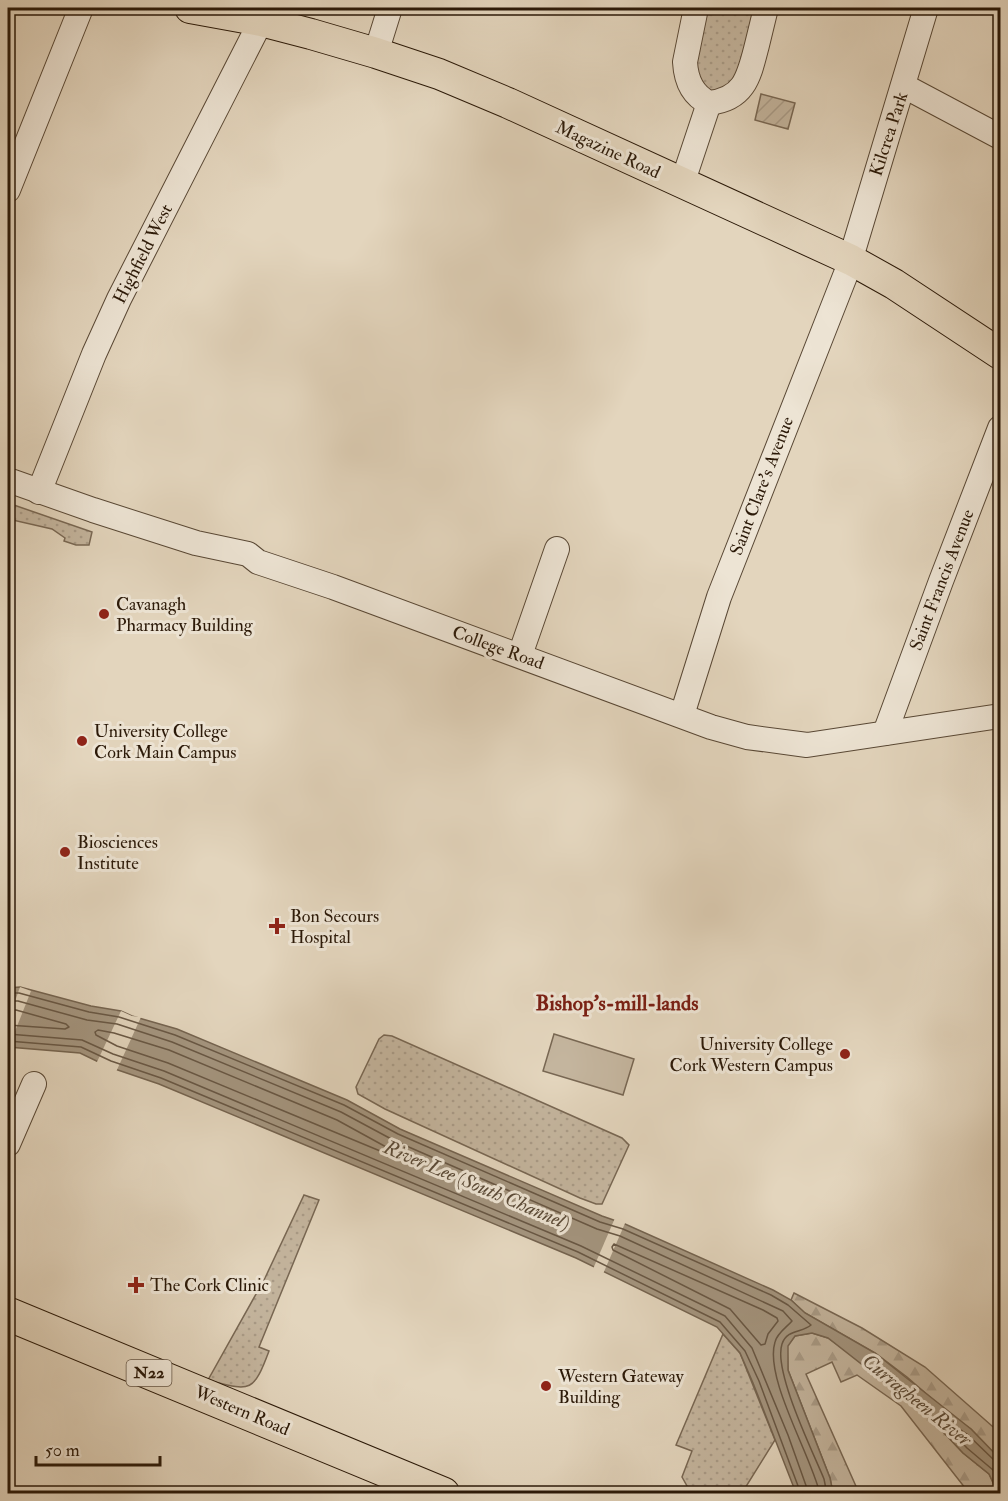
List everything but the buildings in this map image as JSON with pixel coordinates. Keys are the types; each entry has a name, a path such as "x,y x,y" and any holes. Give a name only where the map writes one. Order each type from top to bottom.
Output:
{"highway":[{"name":"Western Road","path":"8,1314 443,1494"}],"main road":[{"name":"Magazine Road","path":"190,8 261,21 376,53 439,74 498,99 851,260 894,284 1000,354"}],"street":[{"path":"8,190 81,8"},
{"path":"376,53 390,8"},
{"path":"696,8 685,71 689,84 702,100 709,103 728,99 745,84 751,70 766,8"},
{"name":"Kilcrea Park","path":"851,260 926,8"},
{"name":"Highfield West","path":"39,492 94,354 119,299 261,21"},
{"path":"904,86 1000,137"},
{"path":"682,184 709,103"},
{"name":"Saint Clare's Avenue","path":"682,715 719,597 851,260"},
{"name":"Saint Francis Avenue","path":"885,733 1000,428"},
{"name":"College Road","path":"8,480 196,543 248,554 255,561 520,655 711,727 737,734 807,745 1000,716"},
{"path":"520,655 557,549"},
{"path":"8,1144 34,1084"}],"green space":[{"path":"701,8 757,8 743,74 722,94 696,87 696,31"},
{"path":"761,94 795,103 788,129 755,120"},
{"path":"8,503 92,532 89,545 76,545 64,541 65,538 52,529 8,519"},
{"path":"554,1034 634,1059 623,1095 543,1071"},
{"path":"384,1035 392,1036 622,1138 629,1145 602,1204 580,1198 385,1109 358,1094 356,1087 379,1039"},
{"path":"304,1195 319,1200 259,1347 269,1351 259,1375 254,1382 242,1387 208,1380 265,1278"},
{"path":"794,1293 862,1328 925,1367 1000,1433 1000,1459 971,1429 875,1353 805,1313 791,1300"},
{"path":"812,1333 828,1338 929,1417 963,1453 989,1474 998,1493 969,1493 901,1406 857,1375 841,1382 832,1362 806,1374 859,1493 833,1493 830,1478 788,1370 787,1346 795,1336"},
{"path":"723,1334 740,1353 775,1440 742,1493 691,1493 682,1477 692,1451 676,1445"}],"water":[{"path":"20,987 91,1006 121,1011 177,1029 347,1100 400,1129 625,1224 773,1290 791,1300 805,1313 875,1353 971,1429 1000,1459 1000,1493 989,1474 963,1453 929,1417 828,1338 812,1333 795,1336 788,1346 788,1370 830,1478 833,1493 796,1493 740,1353 717,1327 576,1258 159,1084 109,1067 80,1053 8,1047 8,988"}],"pier":[{"path":"20,987 31,991 8,1049 8,1021"},
{"path":"121,1011 141,1017 116,1072 96,1064"},
{"path":"615,1218 626,1221 603,1274 593,1269"}],"place":[{"name":"Cavanagh Pharmacy Building","path":"104,614"},
{"name":"University College Cork Main Campus","path":"82,741"},
{"name":"Biosciences Institute","path":"65,852"},
{"name":"Bon Secours Hospital","path":"277,926"},
{"name":"University College Cork Western Campus","path":"845,1054"},
{"name":"The Cork Clinic","path":"136,1285"},
{"name":"Western Gateway Building","path":"546,1386"}],"district":[{"name":"Bishop's-mill-lands","path":"617,1003"}],"water label":[{"name":"River Lee (South Channel)","path":"477,1185"},
{"name":"Curragheen River","path":"917,1400"}]}
